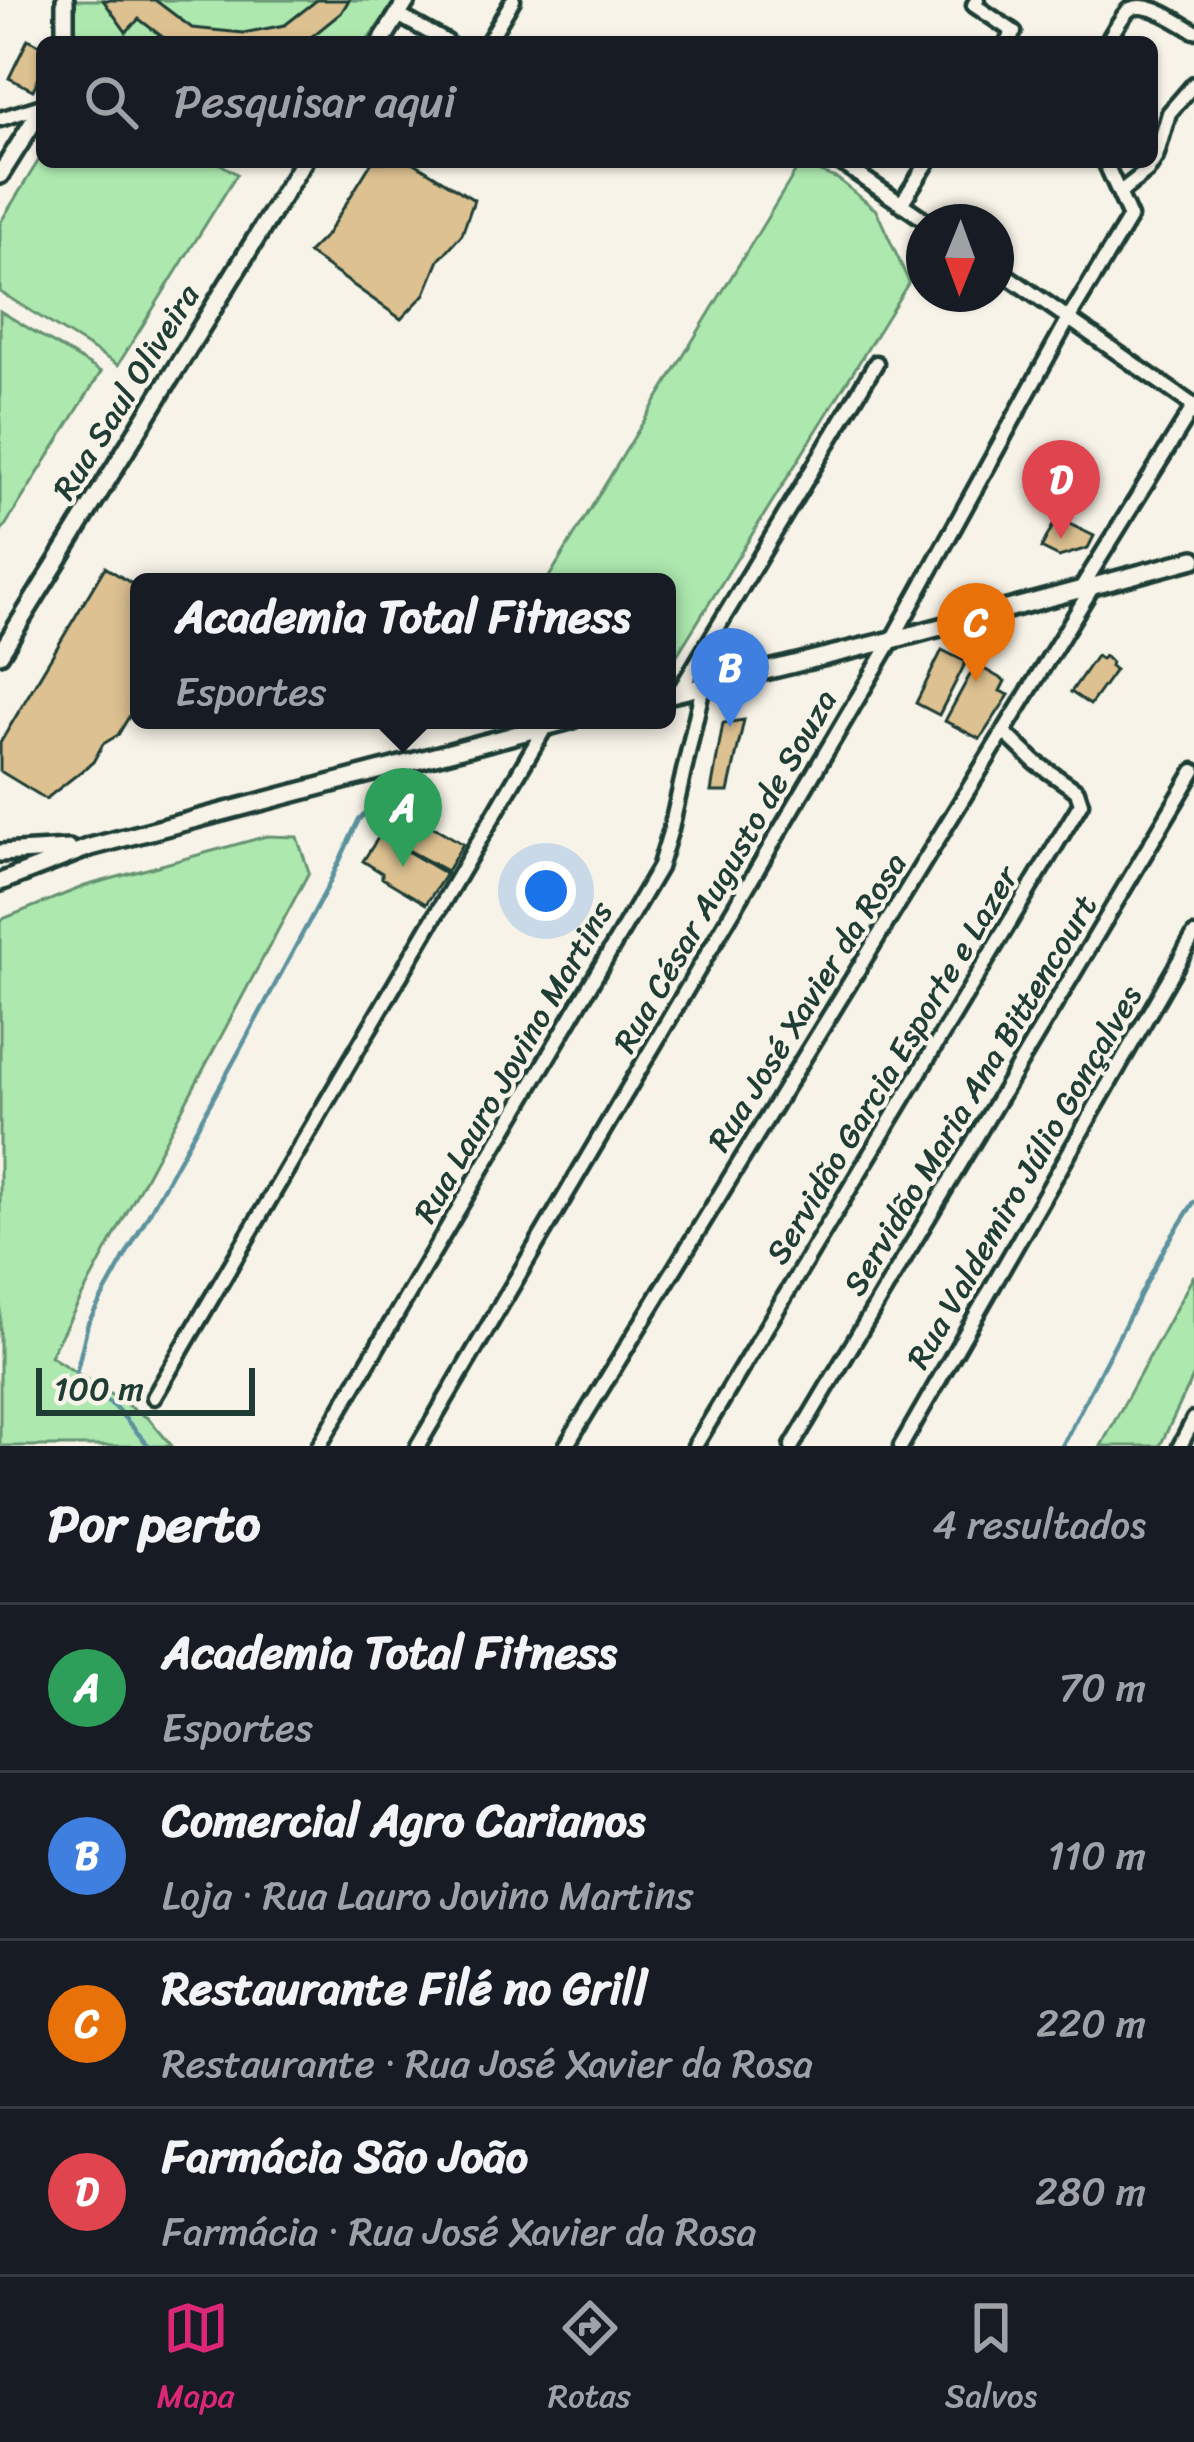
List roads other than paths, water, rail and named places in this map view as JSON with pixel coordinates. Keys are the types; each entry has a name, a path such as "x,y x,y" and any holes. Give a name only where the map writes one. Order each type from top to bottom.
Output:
{"street":[{"path":"65,0 65,36"},
{"path":"492,36 513,0"},
{"path":"977,0 974,5 1014,32 1011,36"},
{"path":"1111,36 1128,10 1137,6 1155,9 1194,32"},
{"path":"384,36 402,7 438,36"},
{"path":"1158,150 1169,113 1194,84"},
{"path":"0,119 36,109"},
{"path":"0,175 36,117"},
{"name":"Rua Saul Oliveira","path":"0,654 299,168"},
{"path":"849,168 906,207"},
{"path":"901,203 924,168"},
{"path":"1108,168 1119,193 1149,168"},
{"name":"Rua César Augusto de Souza","path":"418,1446 892,640 1069,318 1130,217 1119,193"},
{"path":"1014,280 1194,406"},
{"path":"676,689 876,363"},
{"name":"Rua José Xavier da Rosa","path":"566,1446 1004,732 1194,406"},
{"path":"676,693 1194,559"},
{"name":"Rua Lauro Jovino Martins","path":"320,1446 659,868 703,686"},
{"path":"0,882 90,848 538,729"},
{"path":"154,1396 545,729"},
{"name":"Servidão Garcia Esporte e Lazer","path":"695,1446 1081,803 1077,791 1035,762 1004,732"},
{"name":"Servidão Maria Ana Bittencourt","path":"792,1446 1194,771"},
{"path":"0,853 90,848"},
{"name":"Rua Valdemiro Júlio Gonçalves","path":"901,1446 1194,934"},
{"path":"1180,1446 1194,1419"}],"waterway":[{"path":"149,1446 115,1407 75,1378 88,1323 326,890 359,819 378,802 387,803"},
{"path":"1062,1446 1165,1247 1194,1202"}],"place":[{"name":"Farmácia São João","path":"1061,539"},
{"name":"Restaurante Filé no Grill","path":"976,682"},
{"name":"Comercial Agro Carianos","path":"730,727"},
{"name":"Academia Total Fitness","path":"403,867"}]}
